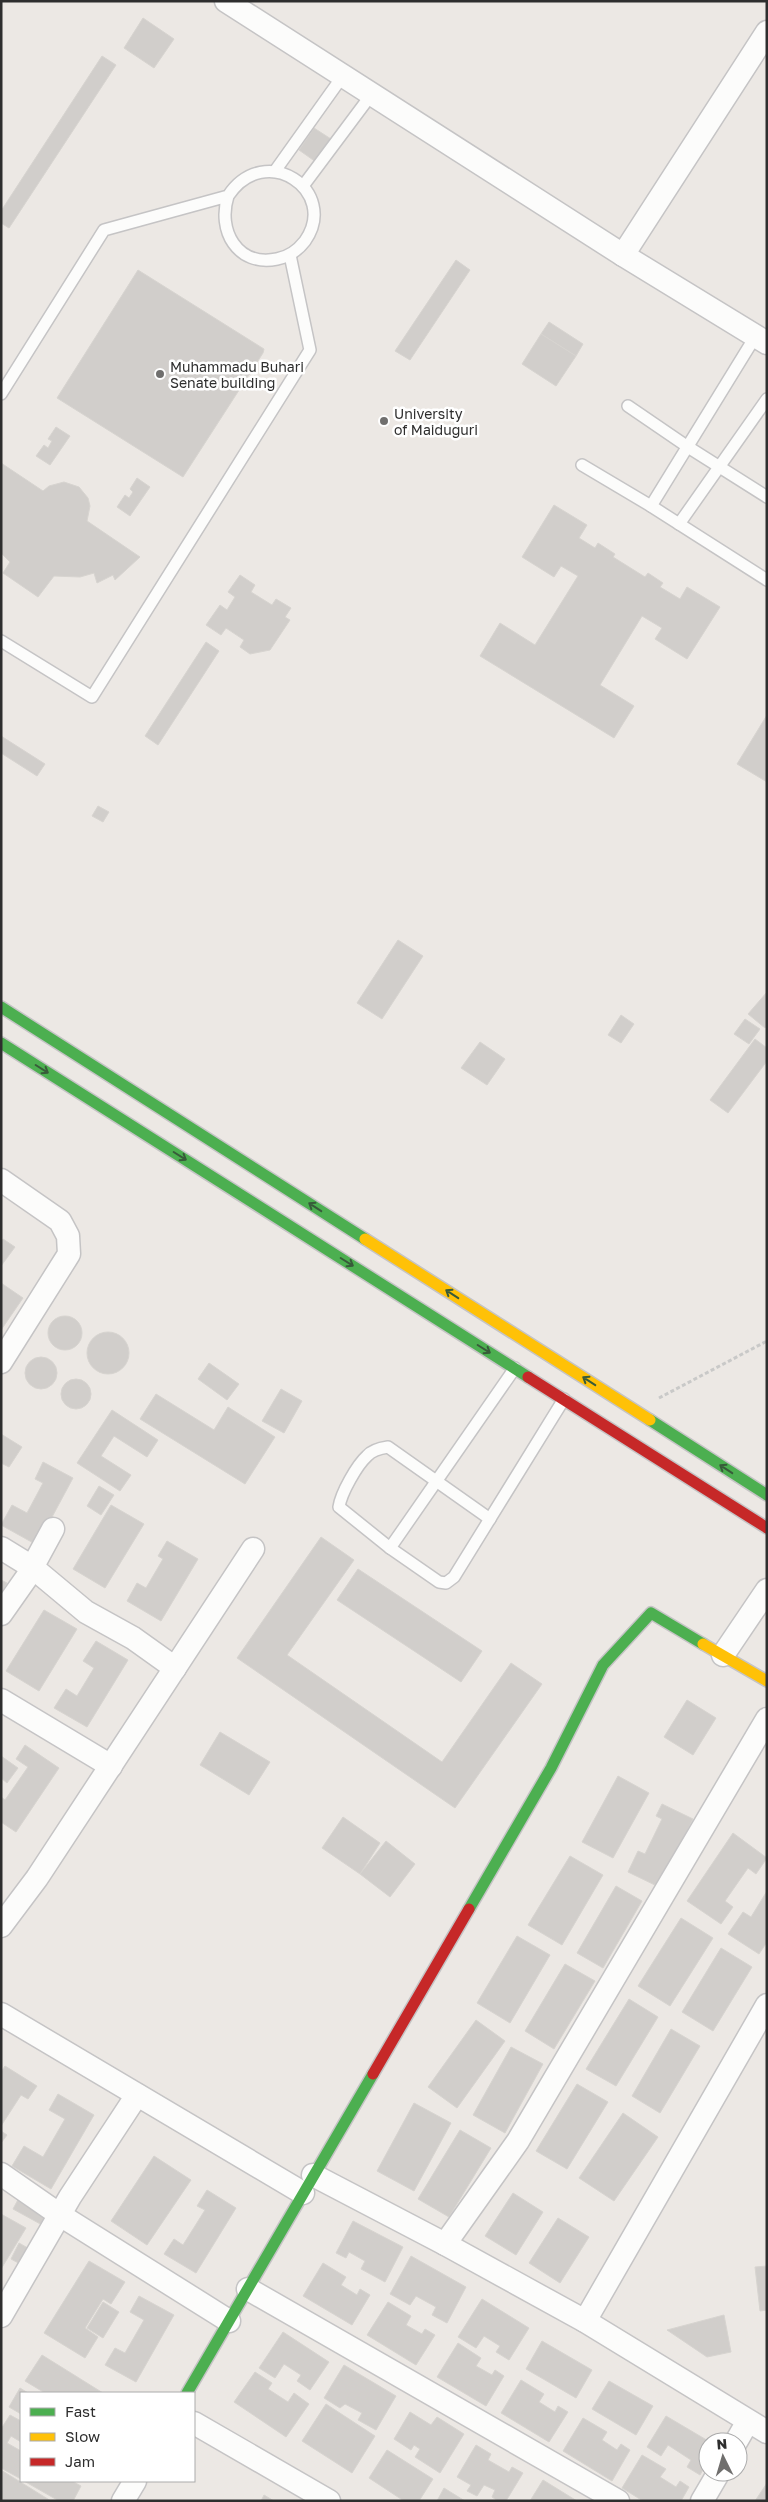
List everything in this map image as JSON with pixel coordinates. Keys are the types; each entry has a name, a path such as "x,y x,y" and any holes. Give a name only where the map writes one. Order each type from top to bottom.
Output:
{"main road":[{"path":"1,1007 767,1495"},
{"path":"1,1043 767,1528"},
{"path":"188,2392 551,1768 603,1665 651,1613 767,1681"}],"street":[{"path":"226,1 371,96 622,255 761,340"},
{"path":"622,255 767,32"},
{"path":"1,1180 60,1221 68,1236 68,1254 1,1362"},
{"path":"1,1614 32,1567 53,1529"},
{"path":"1,1548 32,1567 86,1612 133,1638 176,1668"},
{"path":"1,1926 37,1878 254,1549"},
{"path":"723,1656 767,1590"},
{"path":"1,1700 111,1766"},
{"path":"445,2244 518,2141 767,1719"},
{"path":"585,2322 765,2010"},
{"path":"1,2014 137,2095 308,2184 445,2244 585,2322 757,2427"},
{"path":"1,2316 60,2215 137,2095"},
{"path":"1,2174 60,2215 229,2320"},
{"path":"248,2289 618,2501"},
{"path":"195,2425 329,2501"},
{"path":"123,2501 134,2482"},
{"path":"702,2501 713,2482"}],"lane":[{"path":"275,171 342,77"},
{"path":"303,186 371,96"},
{"path":"260,171 275,171 286,173 303,186 314,210 313,223 309,235 301,246 290,255 277,259 262,260 249,256 237,248 228,237 224,223 224,209 228,196 236,184 247,176 260,171"},
{"path":"1,394 104,230 228,196"},
{"path":"1,641 92,697 310,350 290,255"},
{"path":"651,506 688,447 761,340"},
{"path":"680,524 767,399"},
{"path":"628,406 767,497"},
{"path":"582,465 680,524 767,580"},
{"path":"390,1548 515,1368"},
{"path":"490,1519 388,1447 381,1448 367,1455 340,1496 339,1507 390,1548 439,1582 446,1583 454,1577 490,1519 564,1399"}],"path":[{"path":"635,1411 767,1341"}],"building":[{"path":"143,18 174,39 154,68 124,48"},
{"path":"102,56 116,65 9,228 1,223 1,211"},
{"path":"314,128 331,139 316,162 299,150"},
{"path":"456,260 470,270 410,360 395,351"},
{"name":"Muhammadu Buhari Senate building","path":"138,270 264,349 183,477 57,398"},
{"path":"549,322 583,344 576,356 541,334"},
{"path":"541,334 576,356 556,386 522,364"},
{"path":"56,427 70,436 50,465 36,456 44,445 48,448 52,441 48,439"},
{"path":"1,463 43,491 49,486 64,482 79,487 88,498 90,506 87,521 140,557 115,580 113,575 97,583 94,573 80,577 54,576 38,597 3,573 10,562 1,553"},
{"path":"137,478 150,487 130,516 117,507 125,495 129,498 133,492 130,489"},
{"path":"554,505 587,525 579,538 595,548 598,543 615,554 613,557 645,577 648,573 663,583 660,587 680,599 687,587 720,607 687,659 655,639 662,628 642,616 600,685 634,706 614,738 480,656 500,623 535,645 578,576 561,566 554,577 522,557"},
{"path":"240,575 255,585 251,592 272,605 276,599 291,608 285,617 290,620 270,650 250,654 240,647 244,640 226,628 221,635 206,625 220,605 227,610 235,597 228,592"},
{"path":"206,642 219,651 158,745 145,736"},
{"path":"767,715 767,782 737,764"},
{"path":"1,736 45,764 37,776 1,753"},
{"path":"98,806 109,812 103,822 92,816"},
{"path":"398,940 423,956 382,1019 357,1003"},
{"path":"767,992 767,1026 765,1028 748,1014"},
{"path":"621,1015 634,1024 621,1043 608,1035"},
{"path":"745,1019 760,1029 749,1044 734,1034"},
{"path":"755,1039 767,1048 767,1061 728,1113 710,1100"},
{"path":"480,1042 505,1059 487,1085 461,1068"},
{"path":"3,1239 15,1247 1,1266 1,1241"},
{"path":"1,1283 23,1298 1,1330"},
{"path":"65,1316 77,1321 82,1333 77,1345 65,1350 53,1345 48,1333 53,1321"},
{"path":"104,1332 112,1332 123,1338 129,1353 123,1368 112,1374 104,1374 93,1368 87,1357 87,1349 93,1338"},
{"path":"41,1357 47,1358 52,1362 56,1367 56,1379 52,1384 47,1388 41,1389 35,1388 30,1384 26,1379 25,1373 26,1367 30,1362 35,1358"},
{"path":"209,1363 239,1384 227,1400 198,1379"},
{"path":"76,1379 87,1383 91,1394 87,1405 76,1409 65,1405 61,1394 65,1383"},
{"path":"281,1389 302,1401 284,1433 262,1421"},
{"path":"156,1394 214,1430 228,1407 275,1437 245,1484 140,1419"},
{"path":"112,1410 158,1440 147,1457 114,1436 101,1456 131,1475 120,1491 77,1463"},
{"path":"1,1434 22,1447 9,1467 1,1463"},
{"path":"43,1462 73,1478 37,1545 1,1525 12,1505 27,1513 43,1483 35,1479"},
{"path":"99,1486 114,1495 101,1515 87,1506"},
{"path":"111,1505 144,1524 105,1588 73,1569"},
{"path":"321,1537 354,1560 287,1655 442,1762 511,1663 542,1684 455,1808 237,1658"},
{"path":"167,1541 198,1559 161,1621 127,1601 137,1583 146,1588 163,1559 158,1556"},
{"path":"358,1569 482,1651 461,1682 337,1600"},
{"path":"1,1580 7,1583 1,1594"},
{"path":"44,1610 77,1629 39,1691 6,1671"},
{"path":"96,1641 128,1660 87,1727 54,1708 66,1689 77,1696 94,1668 83,1661"},
{"path":"687,1700 716,1718 693,1755 664,1737"},
{"path":"220,1732 270,1762 249,1795 200,1765"},
{"path":"25,1745 59,1768 16,1832 1,1822 1,1797 5,1800 28,1767 16,1759"},
{"path":"1,1756 18,1768 7,1783 1,1778"},
{"path":"618,1776 649,1793 613,1858 582,1842"},
{"path":"662,1804 693,1819 659,1887 628,1872 638,1851 645,1854 662,1819 656,1816"},
{"path":"343,1817 380,1843 360,1874 322,1848"},
{"path":"733,1833 767,1858 756,1874 748,1868 725,1901 733,1907 721,1924 687,1901"},
{"path":"386,1841 415,1864 390,1897 360,1874"},
{"path":"570,1856 603,1875 562,1945 528,1925"},
{"path":"616,1886 642,1901 603,1968 577,1953"},
{"path":"767,1891 767,1942 759,1954 728,1934 743,1912 751,1917"},
{"path":"681,1918 713,1938 670,2006 638,1986"},
{"path":"517,1936 550,1955 510,2023 477,2003"},
{"path":"721,1948 752,1967 713,2031 682,2012"},
{"path":"565,1964 595,1981 554,2049 525,2031"},
{"path":"629,1999 658,2017 616,2086 586,2069"},
{"path":"476,2020 505,2041 457,2108 428,2087"},
{"path":"671,2029 700,2046 660,2113 632,2096"},
{"path":"511,2047 543,2064 505,2133 473,2115"},
{"path":"5,2066 37,2086 28,2099 21,2095 1,2126 1,2072"},
{"path":"577,2084 608,2102 567,2169 536,2151"},
{"path":"58,2094 94,2115 51,2189 12,2166 24,2146 43,2157 65,2119 49,2110"},
{"path":"414,2103 451,2123 414,2191 377,2171"},
{"path":"623,2113 658,2137 614,2201 579,2178"},
{"path":"460,2130 491,2148 449,2217 418,2199"},
{"path":"1,2131 7,2135 1,2143"},
{"path":"154,2156 191,2180 147,2245 111,2221"},
{"path":"207,2190 236,2208 196,2273 164,2254 174,2239 183,2245 205,2210 197,2206"},
{"path":"513,2193 543,2212 516,2255 485,2236"},
{"path":"20,2196 51,2214 44,2226 13,2209"},
{"path":"1,2214 26,2228 1,2269"},
{"path":"558,2218 589,2237 560,2283 529,2263"},
{"path":"353,2221 403,2247 385,2282 361,2269 365,2261 349,2252 346,2258 336,2253"},
{"path":"19,2243 33,2251 24,2266 11,2259"},
{"path":"411,2256 466,2287 447,2323 432,2315 436,2307 416,2296 410,2305 390,2294"},
{"path":"89,2261 125,2282 111,2304 103,2299 85,2328 98,2337 85,2358 44,2333"},
{"path":"323,2263 346,2277 341,2285 357,2295 360,2289 370,2295 352,2325 303,2296"},
{"path":"767,2266 767,2310 760,2311 755,2267"},
{"path":"139,2296 174,2315 136,2382 105,2365 115,2348 125,2353 144,2320 130,2312"},
{"path":"482,2299 529,2328 509,2360 496,2352 500,2346 484,2336 476,2348 458,2337"},
{"path":"103,2302 119,2312 103,2338 87,2328"},
{"path":"388,2302 411,2316 406,2325 422,2334 425,2329 435,2335 416,2365 367,2335"},
{"path":"724,2315 731,2352 707,2357 667,2330"},
{"path":"283,2332 329,2362 310,2390 297,2381 301,2375 284,2364 275,2378 259,2368"},
{"path":"542,2341 592,2370 576,2398 526,2369"},
{"path":"458,2343 481,2358 476,2366 492,2375 495,2370 504,2376 486,2406 437,2377"},
{"path":"42,2355 101,2392 43,2392 25,2381"},
{"path":"344,2365 396,2396 376,2430 358,2420 362,2413 345,2404 340,2408 324,2398"},
{"path":"255,2372 272,2383 268,2389 288,2402 294,2393 309,2404 286,2437 234,2402"},
{"path":"521,2380 544,2394 539,2402 555,2412 558,2406 568,2412 549,2442 501,2413"},
{"path":"609,2381 653,2406 636,2435 592,2409"},
{"path":"20,2388 26,2392 20,2392 20,2413 9,2407"},
{"path":"326,2404 375,2436 352,2473 302,2441"},
{"path":"410,2412 431,2425 437,2417 464,2434 440,2473 415,2457 420,2449 414,2445 411,2450 394,2439"},
{"path":"10,2415 20,2420 20,2441 11,2436 7,2443 20,2450 20,2478 1,2468 1,2429"},
{"path":"666,2416 698,2435 698,2474 687,2467 691,2460 668,2445 661,2456 647,2447"},
{"path":"583,2418 607,2432 602,2440 617,2450 621,2444 630,2450 612,2481 563,2451"},
{"path":"476,2445 491,2454 488,2460 509,2472 512,2467 523,2473 506,2501 498,2501 492,2497 495,2490 484,2485 477,2496 467,2491 471,2485 457,2477"},
{"path":"387,2450 433,2479 419,2501 404,2501 369,2478"},
{"path":"642,2455 666,2469 660,2477 676,2487 680,2481 689,2487 681,2501 643,2501 622,2488"},
{"path":"1,2470 51,2501 1,2501"},
{"path":"543,2480 577,2501 530,2501"},
{"path":"26,2482 74,2482 81,2486 73,2501 59,2501"},
{"path":"767,2483 767,2501 755,2501"},
{"path":"444,2488 465,2501 437,2501"},
{"path":"264,2495 274,2501 261,2501"}],"traffic: fast":[{"path":"1,1007 365,1239"},
{"path":"1,1043 528,1377"},
{"path":"650,1420 767,1495"},
{"path":"469,1909 551,1768 603,1665 651,1613 703,1644"},
{"path":"188,2392 373,2074"}],"traffic: slow":[{"path":"365,1239 650,1420"},
{"path":"703,1644 767,1681"}],"traffic: jam":[{"path":"528,1377 767,1528"},
{"path":"373,2074 469,1909"}],"place":[{"name":"Muhammadu Buhari Senate building","path":"160,374"},
{"name":"University of Maiduguri","path":"384,421"}]}
